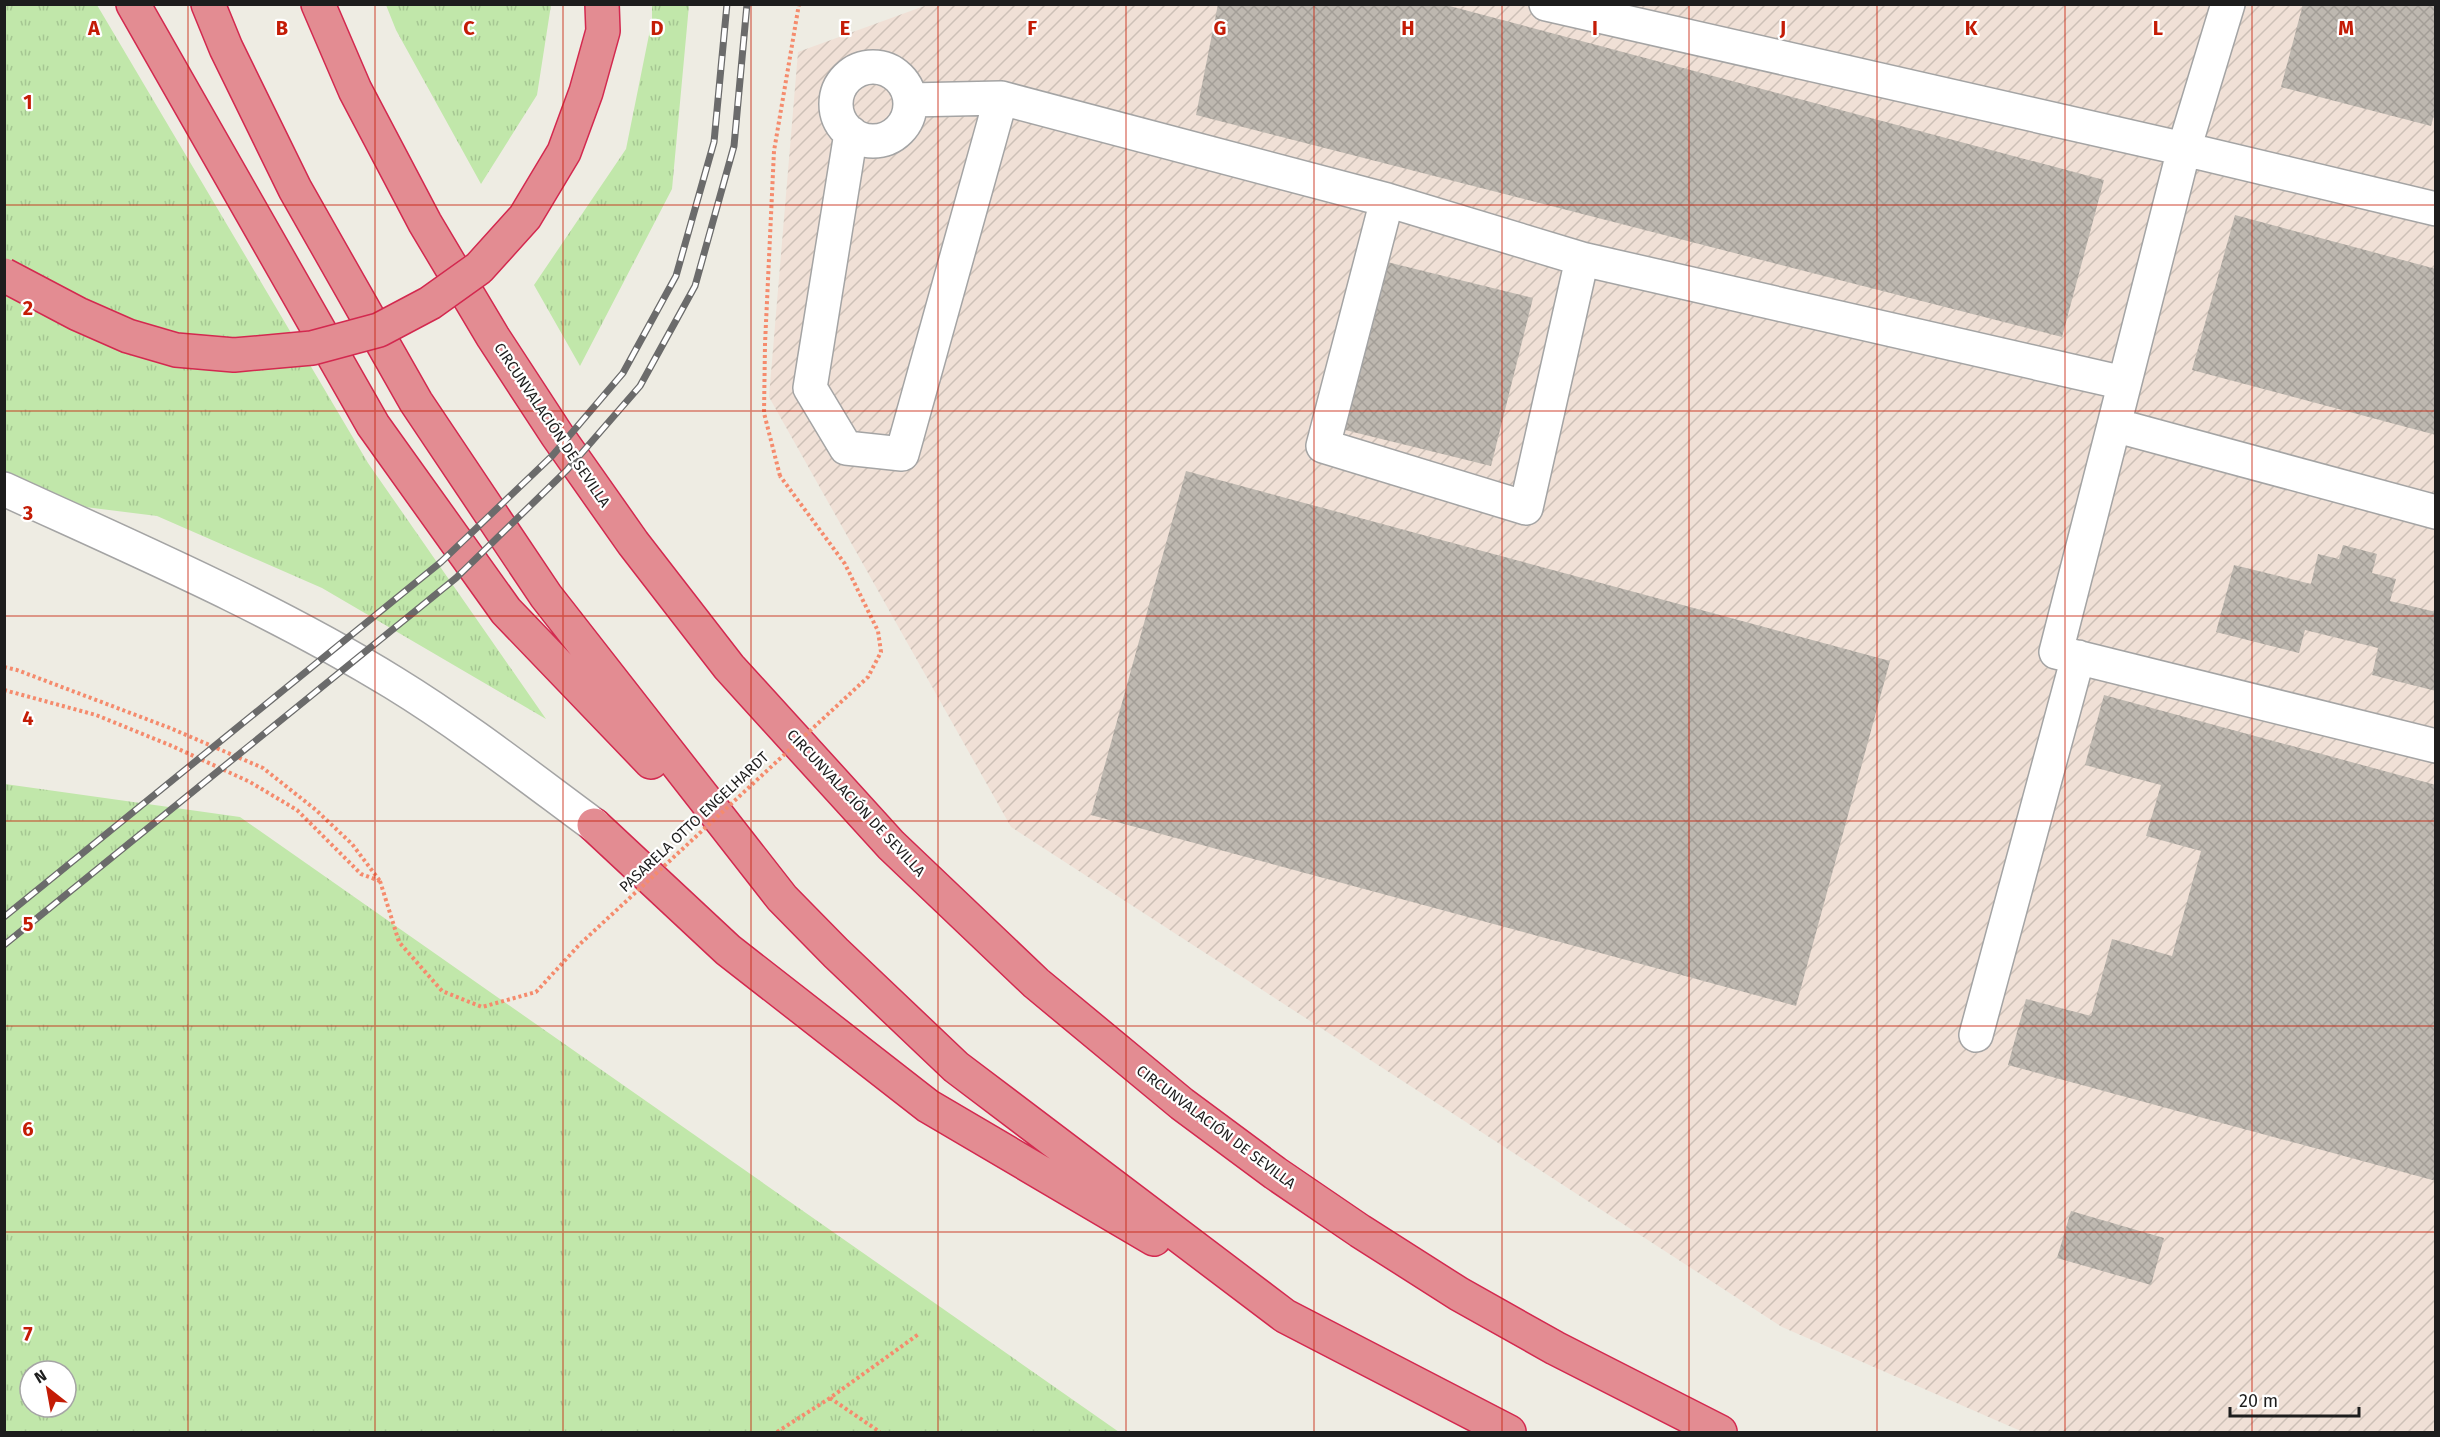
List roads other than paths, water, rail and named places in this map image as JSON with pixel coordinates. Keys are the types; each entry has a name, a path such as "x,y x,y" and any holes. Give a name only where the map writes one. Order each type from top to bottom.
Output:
{"highway":[{"path":"133,4 373,424 506,611 836,953 957,1067 1285,1316"},
{"path":"208,4 226,48 295,189 416,402 552,604 782,898"},
{"name":"CIRCUNVALACIÓN DE SEVILLA","path":"318,4 356,90 425,224 493,338 556,435 633,543 729,667 891,845 1036,983 1182,1104 1275,1173 1459,1294 1555,1348 1720,1432"},
{"path":"4,275 78,314 128,336 176,350 234,355 312,348 379,330 430,303 479,268 525,217 564,152 579,112 603,31 602,4"},
{"path":"594,825 728,950 928,1106 1285,1316 1509,1432"}],"street":[{"path":"1546,4 2184,148 2436,209"},
{"path":"2228,4 2184,148 2056,652 2436,746"},
{"path":"866,67 889,70 906,88 910,100 909,112 904,123 896,132 873,141 862,139 851,133 842,125 837,114 838,89 854,71 866,67"},
{"path":"910,100 1001,98 1387,200 1582,259 2124,383"},
{"path":"851,133 810,388 846,448 902,454 1001,98"},
{"path":"1387,200 1323,446 1526,508 1582,259"},
{"path":"2114,425 2436,512"},
{"path":"4,489 212,584 323,642 395,684 502,757 594,825"},
{"path":"1976,1035 2078,657"}],"railway":[{"path":"4,917 441,562 552,456 623,373 676,276 714,142 727,4"},
{"path":"4,945 456,578 567,470 640,386 695,286 734,146 747,4"}]}
